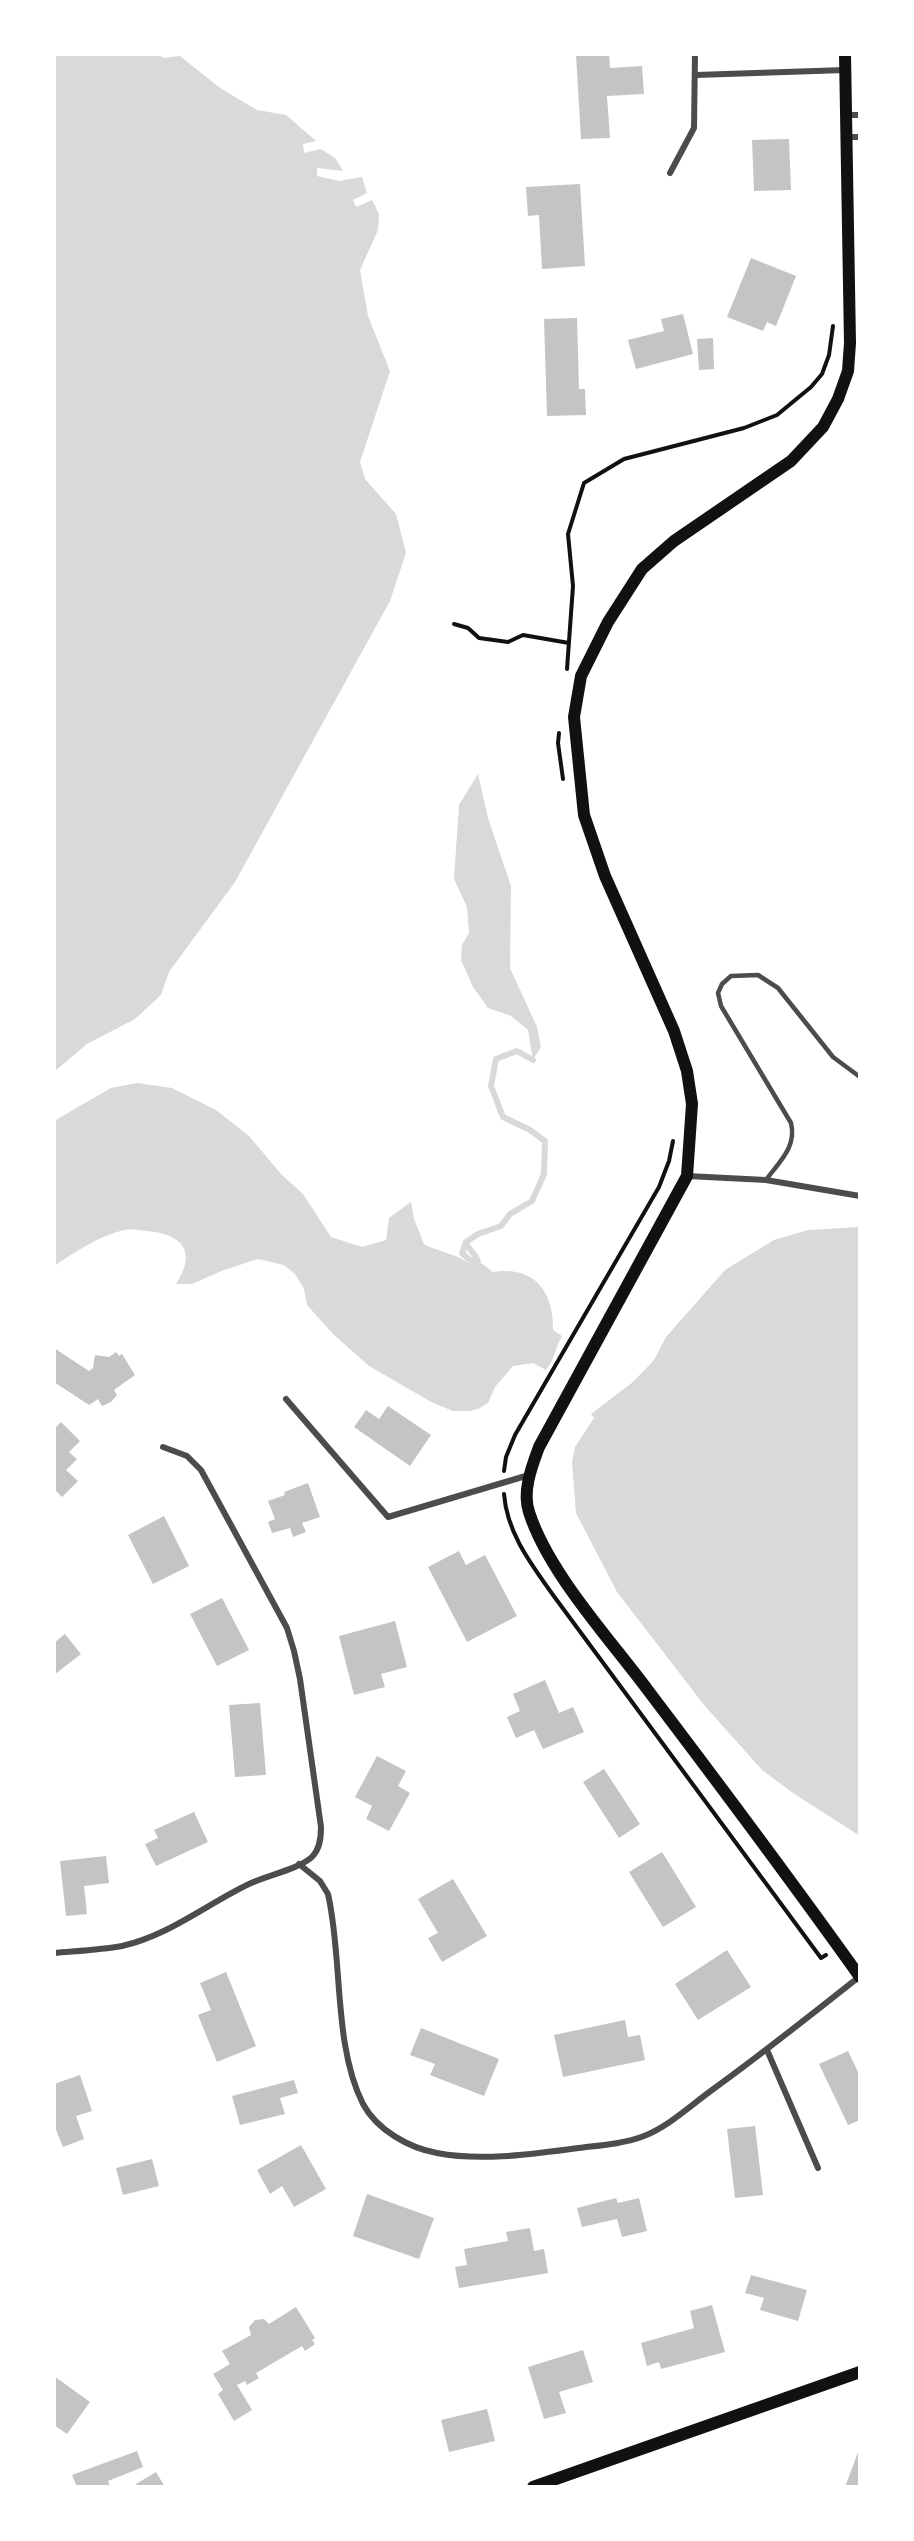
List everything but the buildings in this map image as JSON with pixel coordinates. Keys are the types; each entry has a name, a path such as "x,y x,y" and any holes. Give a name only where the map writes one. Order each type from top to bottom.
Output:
{"main road":[{"path":"845,54 854,115 850,343 848,371 838,399 823,427 790,461 674,541 642,569 608,622 581,676 574,717 584,815 605,876 674,1031 687,1071 692,1104 687,1176 539,1447 529,1475 528,1509 540,1542 552,1560 860,1977"},
{"path":"533,2487 860,2372"}],"street":[{"path":"670,173 694,128 695,54"},
{"path":"696,75 846,70"},
{"path":"687,1176 766,1180 860,1196"},
{"path":"286,1399 388,1517 529,1475"},
{"path":"54,1953 122,1946 142,1940 169,1928 249,1884 299,1864 317,1851 320,1841 321,1827 300,1679 291,1640 201,1470 187,1456 163,1448"},
{"path":"299,1864 320,1881 328,1894 347,2049 364,2106 392,2135 412,2146 436,2153 476,2156 558,2151 623,2142 644,2136 664,2126 767,2050 860,1977"},
{"path":"767,2050 818,2168"}],"lane":[{"path":"766,1180 789,1149 794,1133 791,1123 721,1006 718,993 722,984 731,976 758,975 778,988 833,1057 860,1077"}],"path":[{"path":"566,675 573,586 568,534 584,483 624,459 744,429 777,415 811,387 822,374 829,355 835,316"},
{"path":"454,624 468,628 479,638 508,642 523,635 569,642"},
{"path":"559,732 558,743 564,787"},
{"path":"504,1473 506,1457 515,1435 659,1187 669,1161 673,1139"},
{"path":"504,1492 505,1505 518,1543 552,1595 821,1958"}],"shaded area":[{"path":"54,54 159,54 163,58 180,56 220,88 257,110 286,115 316,141 303,144 304,153 321,149 335,158 343,171 317,168 317,176 339,181 362,177 367,193 353,200 356,207 372,200 379,214 378,230 360,270 368,316 390,371 360,462 365,479 396,514 406,553 390,601 235,882 169,972 161,995 135,1019 87,1044 54,1072"},
{"path":"478,774 488,818 511,886 510,968 537,1027 541,1047 533,1060 528,1030 511,1016 488,1008 473,987 461,960 462,945 469,933 467,907 454,879 459,805"},
{"path":"137,1083 172,1088 216,1110 249,1136 281,1174 303,1194 331,1237 362,1247 386,1240 389,1218 411,1202 414,1219 424,1244 427,1246 458,1257 488,1273 516,1272 537,1282 549,1302 553,1330 562,1336 549,1366 546,1370 533,1363 513,1366 495,1387 488,1403 478,1409 453,1411 433,1403 369,1366 333,1334 307,1305 304,1289 295,1274 284,1265 258,1259 192,1284 176,1284 182,1273 186,1254 178,1241 159,1233 129,1229 96,1240 54,1266 54,1121 111,1088"},
{"path":"860,1227 860,1836 762,1770 704,1705 617,1592 576,1513 572,1462 575,1447 594,1418 591,1414 633,1382 654,1360 666,1337 725,1270 774,1240 808,1230"}],"waterway":[{"path":"489,1273 462,1253 466,1242 478,1234 501,1226 510,1214 532,1201 544,1174 545,1141 530,1130 503,1117 491,1086 496,1059 517,1051 533,1060"},
{"path":"466,1243 478,1263"}]}
